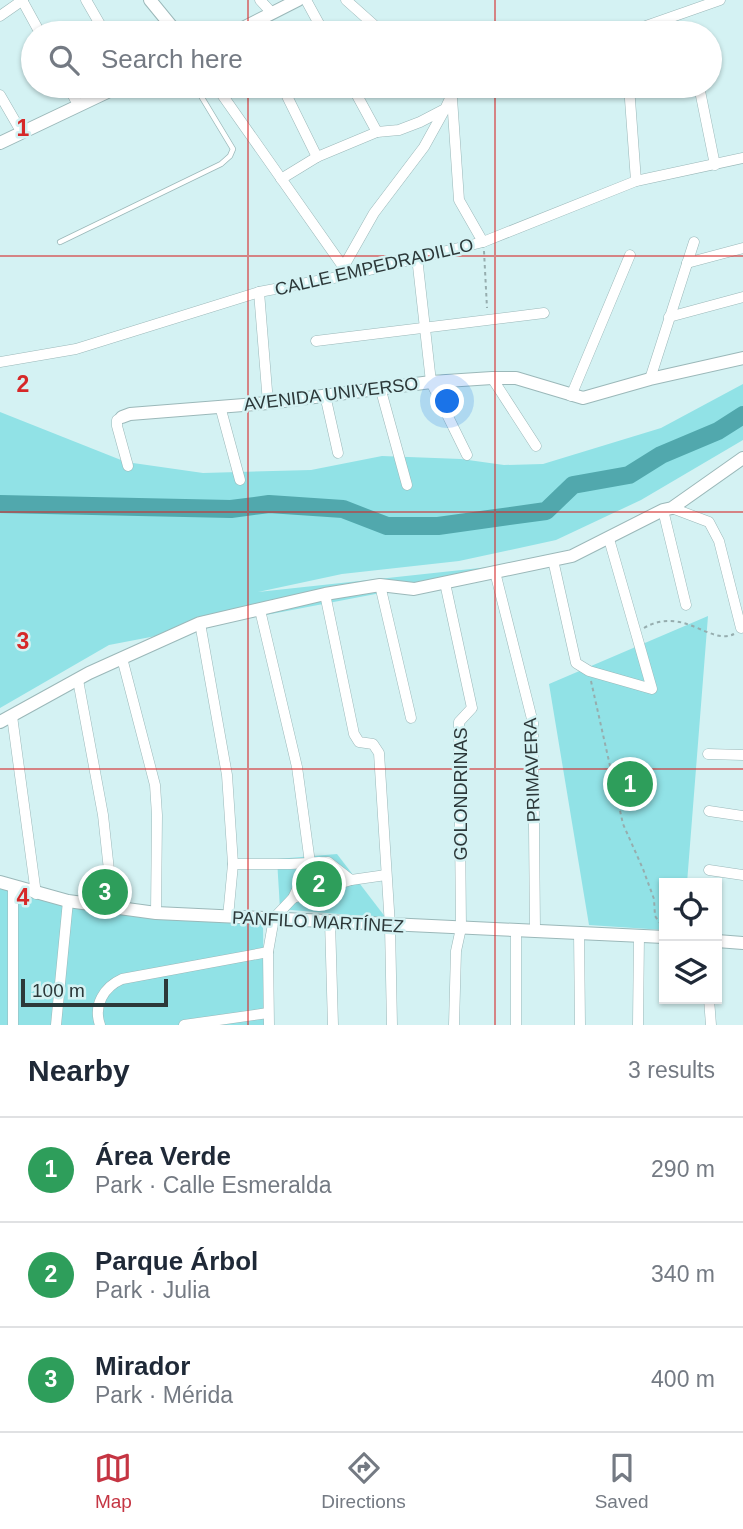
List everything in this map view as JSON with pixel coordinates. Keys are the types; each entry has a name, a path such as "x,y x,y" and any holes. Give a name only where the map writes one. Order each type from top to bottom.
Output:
{"street":[{"path":"0,16 22,0 33,21"},
{"path":"86,0 98,21"},
{"path":"150,0 167,21"},
{"path":"260,0 272,13"},
{"path":"262,21 298,0"},
{"path":"306,0 317,21"},
{"path":"346,0 370,21"},
{"path":"660,21 720,0"},
{"path":"0,95 22,133"},
{"path":"74,98 78,105"},
{"path":"0,144 93,98"},
{"path":"224,98 346,270 374,213 425,147 450,98"},
{"path":"288,98 317,157"},
{"path":"359,98 377,132"},
{"path":"452,98 459,200 483,242"},
{"path":"629,98 636,181"},
{"path":"701,98 715,165"},
{"path":"281,179 317,157 377,132 399,130 445,109"},
{"name":"CALLE EMPEDRADILLO","path":"0,362 76,349 259,292 346,270 483,242 636,181 743,158"},
{"path":"650,379 694,242"},
{"path":"687,263 743,248"},
{"path":"571,396 630,255"},
{"path":"417,257 430,382 467,455"},
{"path":"259,292 268,403"},
{"path":"669,317 743,297"},
{"path":"316,341 544,313"},
{"name":"AVENIDA UNIVERSO","path":"122,416 268,403 430,382 516,377 583,398 650,379 743,358"},
{"path":"492,378 536,446"},
{"path":"380,387 407,485"},
{"path":"325,395 338,453"},
{"path":"219,406 240,480"},
{"path":"122,416 117,420 117,426 128,466"},
{"path":"36,894 6,719 122,658 200,623 324,594 380,585 414,589 572,556 667,509 743,458"},
{"path":"667,509 687,605"},
{"path":"667,509 709,522 719,541 741,628"},
{"path":"553,560 576,663 589,671 652,689 609,539"},
{"name":"PRIMAVERA","path":"495,572 533,723 535,929"},
{"name":"GOLONDRINAS","path":"445,583 472,708 459,722 461,928"},
{"path":"380,585 411,718"},
{"path":"324,594 354,734 359,742 373,744 379,753 390,926 392,1025"},
{"path":"260,610 297,767 310,863 293,898 274,918 268,952 268,1025"},
{"path":"200,623 227,775 233,863 228,917"},
{"path":"122,658 155,785 156,913"},
{"path":"78,680 103,815 113,908"},
{"path":"708,754 743,755"},
{"path":"709,811 743,816"},
{"path":"233,863 328,862 351,880"},
{"path":"709,870 743,875"},
{"path":"293,898 351,880 386,875"},
{"path":"6,884 13,1025"},
{"name":"PANFILO MARTÍNEZ","path":"6,884 68,901 156,913 659,937"},
{"path":"56,1025 68,901"},
{"path":"330,921 333,1025"},
{"path":"454,1025 456,951 461,928"},
{"path":"516,930 516,1025"},
{"path":"579,932 580,1025"},
{"path":"638,1025 639,935"},
{"path":"722,941 743,943"},
{"path":"100,1025 98,1021 101,997 110,985 122,979 268,952"},
{"path":"709,1004 711,1025"},
{"path":"184,1025 268,1013"}],"lane":[{"path":"60,242 221,164 230,156 233,149 202,98"}],"path":[{"path":"483,242 488,320"},
{"path":"637,632 654,622 684,621 715,635 730,636 741,628"},
{"path":"589,671 623,824 654,899 655,916 659,922"}],"shaded area":[{"path":"743,384 743,440 641,500 556,540 459,561 342,574 258,592 553,560 109,645 0,708 0,412 126,462 203,473 311,470 382,456 461,459 504,465 543,464 661,428"},
{"path":"708,616 687,878 659,878 659,930 589,925 549,684"},
{"path":"337,854 386,918 280,909 277,859"},
{"path":"0,888 97,910 263,922 264,1025 0,1025"}],"waterway":[{"path":"0,504 231,509 269,504 343,509 387,526 438,526 546,511 573,485 629,475 661,455 718,431 743,415"}],"place":[{"name":"Área Verde","path":"630,784"},
{"name":"Parque Árbol","path":"319,884"},
{"name":"Mirador","path":"105,892"}]}
